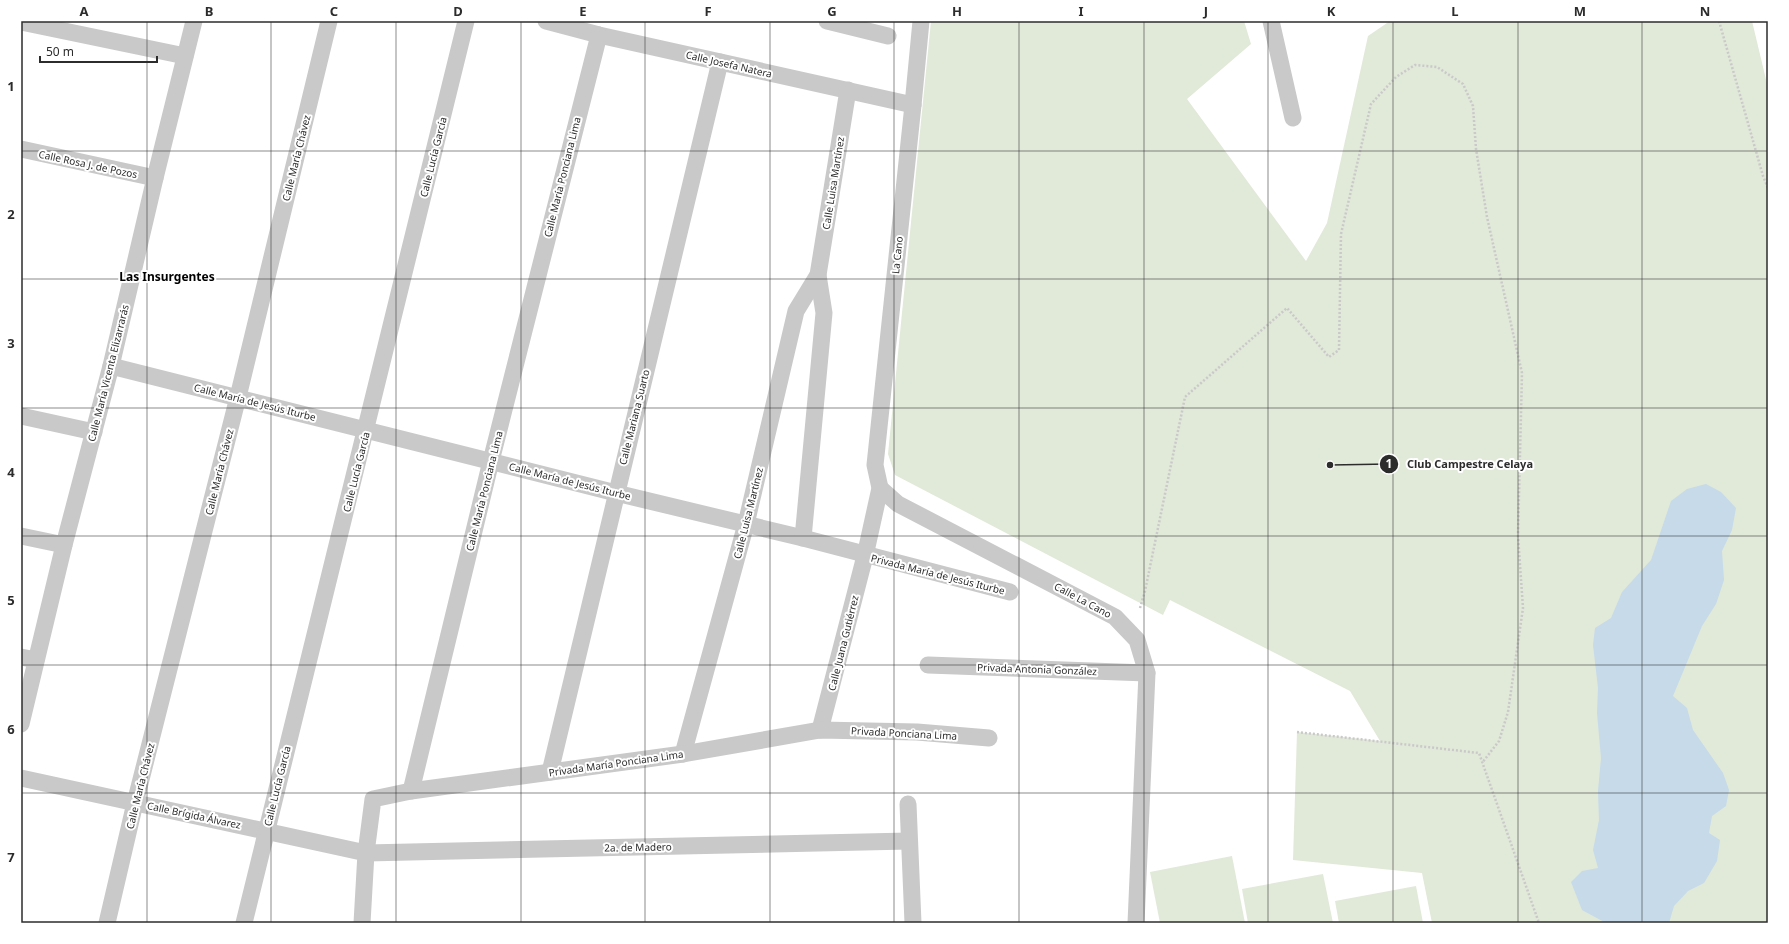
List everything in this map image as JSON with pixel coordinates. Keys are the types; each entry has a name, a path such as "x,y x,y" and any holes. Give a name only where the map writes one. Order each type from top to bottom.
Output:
{"street":[{"name":"Calle María Vicenta Elizarrarás","path":"21,724 29,658 64,545 94,432 194,21"},
{"name":"Calle María Chávez","path":"107,923 135,803 238,397 329,21"},
{"name":"Calle Lucía García","path":"244,923 466,21"},
{"name":"Calle Josefa Natera","path":"546,21 598,35 913,105"},
{"path":"827,21 861,25 888,36"},
{"name":"La Cano","path":"880,488 875,465 913,105 920,21"},
{"path":"1271,21 1293,118"},
{"path":"21,22 186,56"},
{"name":"Calle María Ponciana Lima","path":"411,791 491,461 598,35"},
{"name":"Calle Mariana Suarto","path":"550,772 720,62"},
{"name":"Calle Luisa Martínez","path":"803,538 824,313 818,275 848,90"},
{"name":"Calle Rosa J. de Pozos","path":"21,149 155,178"},
{"name":"Calle Luisa Martínez","path":"683,754 746,524 796,311 818,275"},
{"name":"Calle María de Jesús Iturbe","path":"111,366 616,493 803,538 865,556"},
{"path":"21,416 94,432"},
{"name":"Calle Juana Gutiérrez","path":"820,730 865,556 880,488"},
{"name":"Calle La Cano","path":"880,488 898,504 1115,617 1137,640 1147,673 1136,923"},
{"path":"21,536 64,545"},
{"name":"Privada María de Jesús Iturbe","path":"865,556 1010,592"},
{"name":"Privada Antonia González","path":"928,665 1147,673"},
{"name":"Privada María Ponciana Lima","path":"411,791 683,754 820,730"},
{"name":"Privada Ponciana Lima","path":"820,730 917,732 988,738"},
{"name":"Calle Brígida Álvarez","path":"21,778 366,853"},
{"path":"362,923 366,853 373,799 411,791"},
{"path":"908,804 913,923"},
{"name":"2a. de Madero","path":"366,853 909,841"}],"path":[{"path":"1719,21 1763,176 1768,188"},
{"path":"1140,608 1145,591 1185,397 1287,308 1329,357 1339,350 1341,234 1371,104 1396,77 1414,65 1437,68 1463,84 1473,106 1476,148 1487,217 1522,373 1518,536 1524,608 1508,712 1499,741 1482,763"},
{"path":"1297,732 1479,753 1539,923"}],"green space":[{"path":"931,21 1244,21 1251,44 1187,99 1306,261 1327,223 1368,36 1390,21 1752,21 1768,88 1768,923 1432,923 1422,873 1293,860 1297,732 1380,741 1350,691 1170,600 1163,615 895,475 888,454"},
{"path":"1232,856 1245,923 1160,923 1150,872"},
{"path":"1323,874 1333,923 1248,923 1242,889"},
{"path":"1416,886 1423,923 1339,923 1335,901"}],"water":[{"path":"1706,484 1721,492 1736,508 1732,530 1722,551 1724,580 1716,604 1702,626 1673,696 1687,708 1693,730 1723,773 1729,790 1726,806 1712,816 1709,833 1720,840 1717,861 1704,883 1688,891 1674,906 1669,923 1606,923 1582,910 1571,882 1582,871 1598,868 1593,850 1599,820 1598,791 1601,758 1597,713 1598,688 1593,645 1595,628 1611,618 1622,592 1651,560 1671,501 1687,489"}],"place":[{"name":"Club Campestre Celaya","path":"1330,465"}],"district":[{"name":"Las Insurgentes","path":"167,277"}]}
